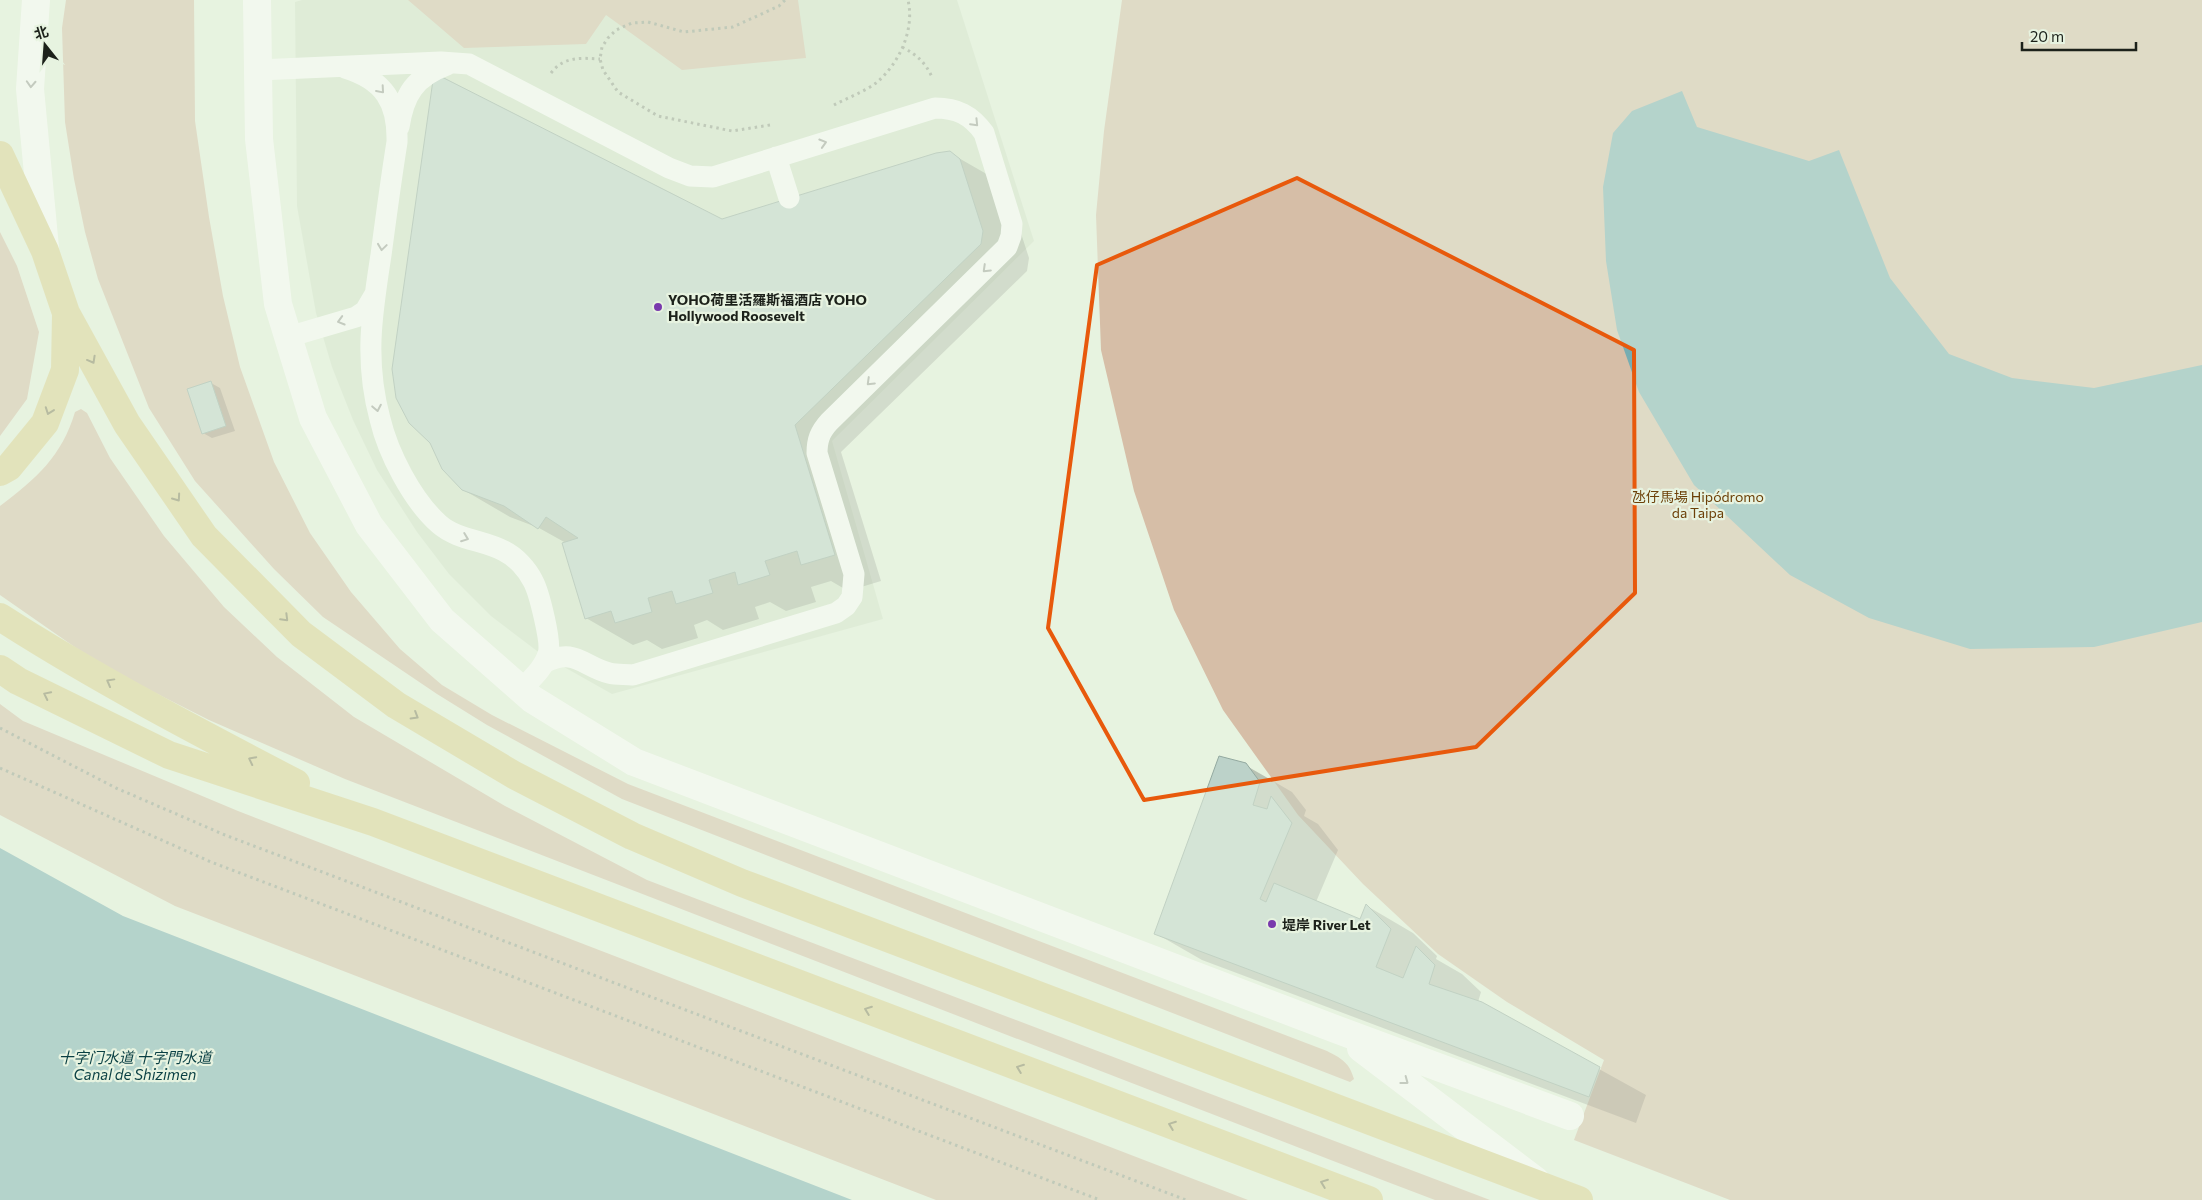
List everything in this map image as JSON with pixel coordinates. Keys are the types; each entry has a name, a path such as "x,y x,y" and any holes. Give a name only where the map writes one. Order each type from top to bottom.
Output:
{"main road":[{"path":"0,155 45,251 66,313 127,424 204,536 301,634 396,705 514,775 632,836 742,883 1579,1200"},
{"path":"0,472 8,467 45,423 65,370 66,313"},
{"path":"0,618 207,737 373,822"},
{"path":"0,669 18,681 169,755 373,822 1369,1200"}],"street":[{"path":"36,0 30,89 45,251"},
{"path":"257,0 259,139 278,304 313,418 369,525 442,620 521,690 532,699 634,762 1338,1030 1570,1116"},
{"path":"1338,1030 1545,1187"}],"lane":[{"path":"452,63 430,71 414,86 403,106 370,334 372,378 380,420 395,461 417,498 439,524 458,535 505,551 522,565 534,582 550,641 549,652 544,663 521,690"},
{"path":"258,70 469,64 669,168 690,176 713,177 935,108 950,108 969,117 984,133 1012,224 1011,236 1007,247 821,430 816,453 854,574 852,597 846,606 836,613 633,675 610,674 589,666 582,660 574,657 564,656 544,663"},
{"path":"340,67 362,73 380,87 392,103 397,122 397,142"},
{"path":"776,157 789,198"},
{"path":"288,337 356,317 365,311 376,291"}],"path":[{"path":"780,123 732,131 658,116 618,92 602,70 600,59 602,47 608,38 616,30 632,23 648,22 684,32 733,27 780,6 785,0"},
{"path":"833,106 875,83 895,62 907,36 910,8 908,0"},
{"path":"902,48 915,54 926,64 932,77"},
{"path":"537,100 548,77 564,61 574,58 600,59"},
{"path":"0,728 116,788 225,835 1186,1200"},
{"path":"0,768 211,862 1100,1200"}],"highlighted area":[{"path":"1297,178 1634,350 1635,593 1476,747 1144,800 1048,628 1097,265"}],"shaded area":[{"path":"302,0 957,0 1034,241 832,441 883,619 612,694 541,654 491,616 449,574 417,532 377,470 353,420 332,367 316,313 297,206 295,2"}],"green space":[{"path":"66,0 194,0 195,121 209,217 223,296 240,367 274,462 310,533 351,592 400,649 442,685 492,715 628,784 1327,1051 1344,1062 1350,1069 1354,1079 1350,1082 622,799 487,725 437,694 323,617 274,569 195,481 149,408 98,279 85,232 74,179 65,122 62,28"},
{"path":"408,0 798,0 806,58 682,70 606,15 586,44 464,48"},
{"name":"氹仔馬場 Hipódromo da Taipa","path":"1122,0 2202,0 2202,1200 1730,1200 1574,1140 1604,1060 1507,1002 1438,954 1363,884 1298,815 1223,710 1174,610 1134,491 1101,350 1096,215 1104,131"},
{"path":"0,232 17,266 39,332 27,399 0,436"},
{"path":"81,409 87,413 110,458 164,536 224,607 277,657 354,717 505,806 647,880 1490,1200 1435,1200 1385,1181 345,779 209,720 102,666 0,595 0,506 25,486 46,465 63,441 75,412"},
{"path":"0,704 23,721 238,811 1248,1200 936,1200 175,906 0,815"}],"water":[{"path":"1682,91 1697,127 1809,161 1839,150 1890,278 1949,354 2012,378 2094,388 2202,365 2202,622 2094,647 1970,649 1869,618 1790,575 1694,485 1639,392 1617,330 1606,261 1603,187 1613,133 1632,111"},
{"name":"十字门水道 十字門水道 Canal de Shizimen","path":"0,848 123,916 852,1200 0,1200"}],"building":[{"name":"YOHO荷里活羅斯福酒店 YOHO Hollywood Roosevelt","path":"434,73 722,219 936,153 950,151 960,159 983,231 981,244 795,425 835,555 801,565 797,551 765,561 770,575 738,585 735,572 709,580 713,593 676,604 672,591 648,598 652,612 615,623 611,611 585,619 562,543 578,538 546,517 538,529 504,506 462,490 442,469 430,443 409,423 396,398 392,369"},
{"path":"211,381 226,426 202,434 187,389"},
{"name":"堤岸 River Let","path":"1219,756 1246,763 1260,782 1253,805 1267,809 1271,796 1292,823 1260,899 1266,902 1274,883 1360,919 1366,904 1391,929 1376,967 1403,978 1416,946 1435,965 1429,984 1482,1002 1600,1067 1589,1097 1154,934"}],"place":[{"name":"YOHO荷里活羅斯福酒店 YOHO Hollywood Roosevelt","path":"658,307"},
{"name":"堤岸 River Let","path":"1272,924"}]}
